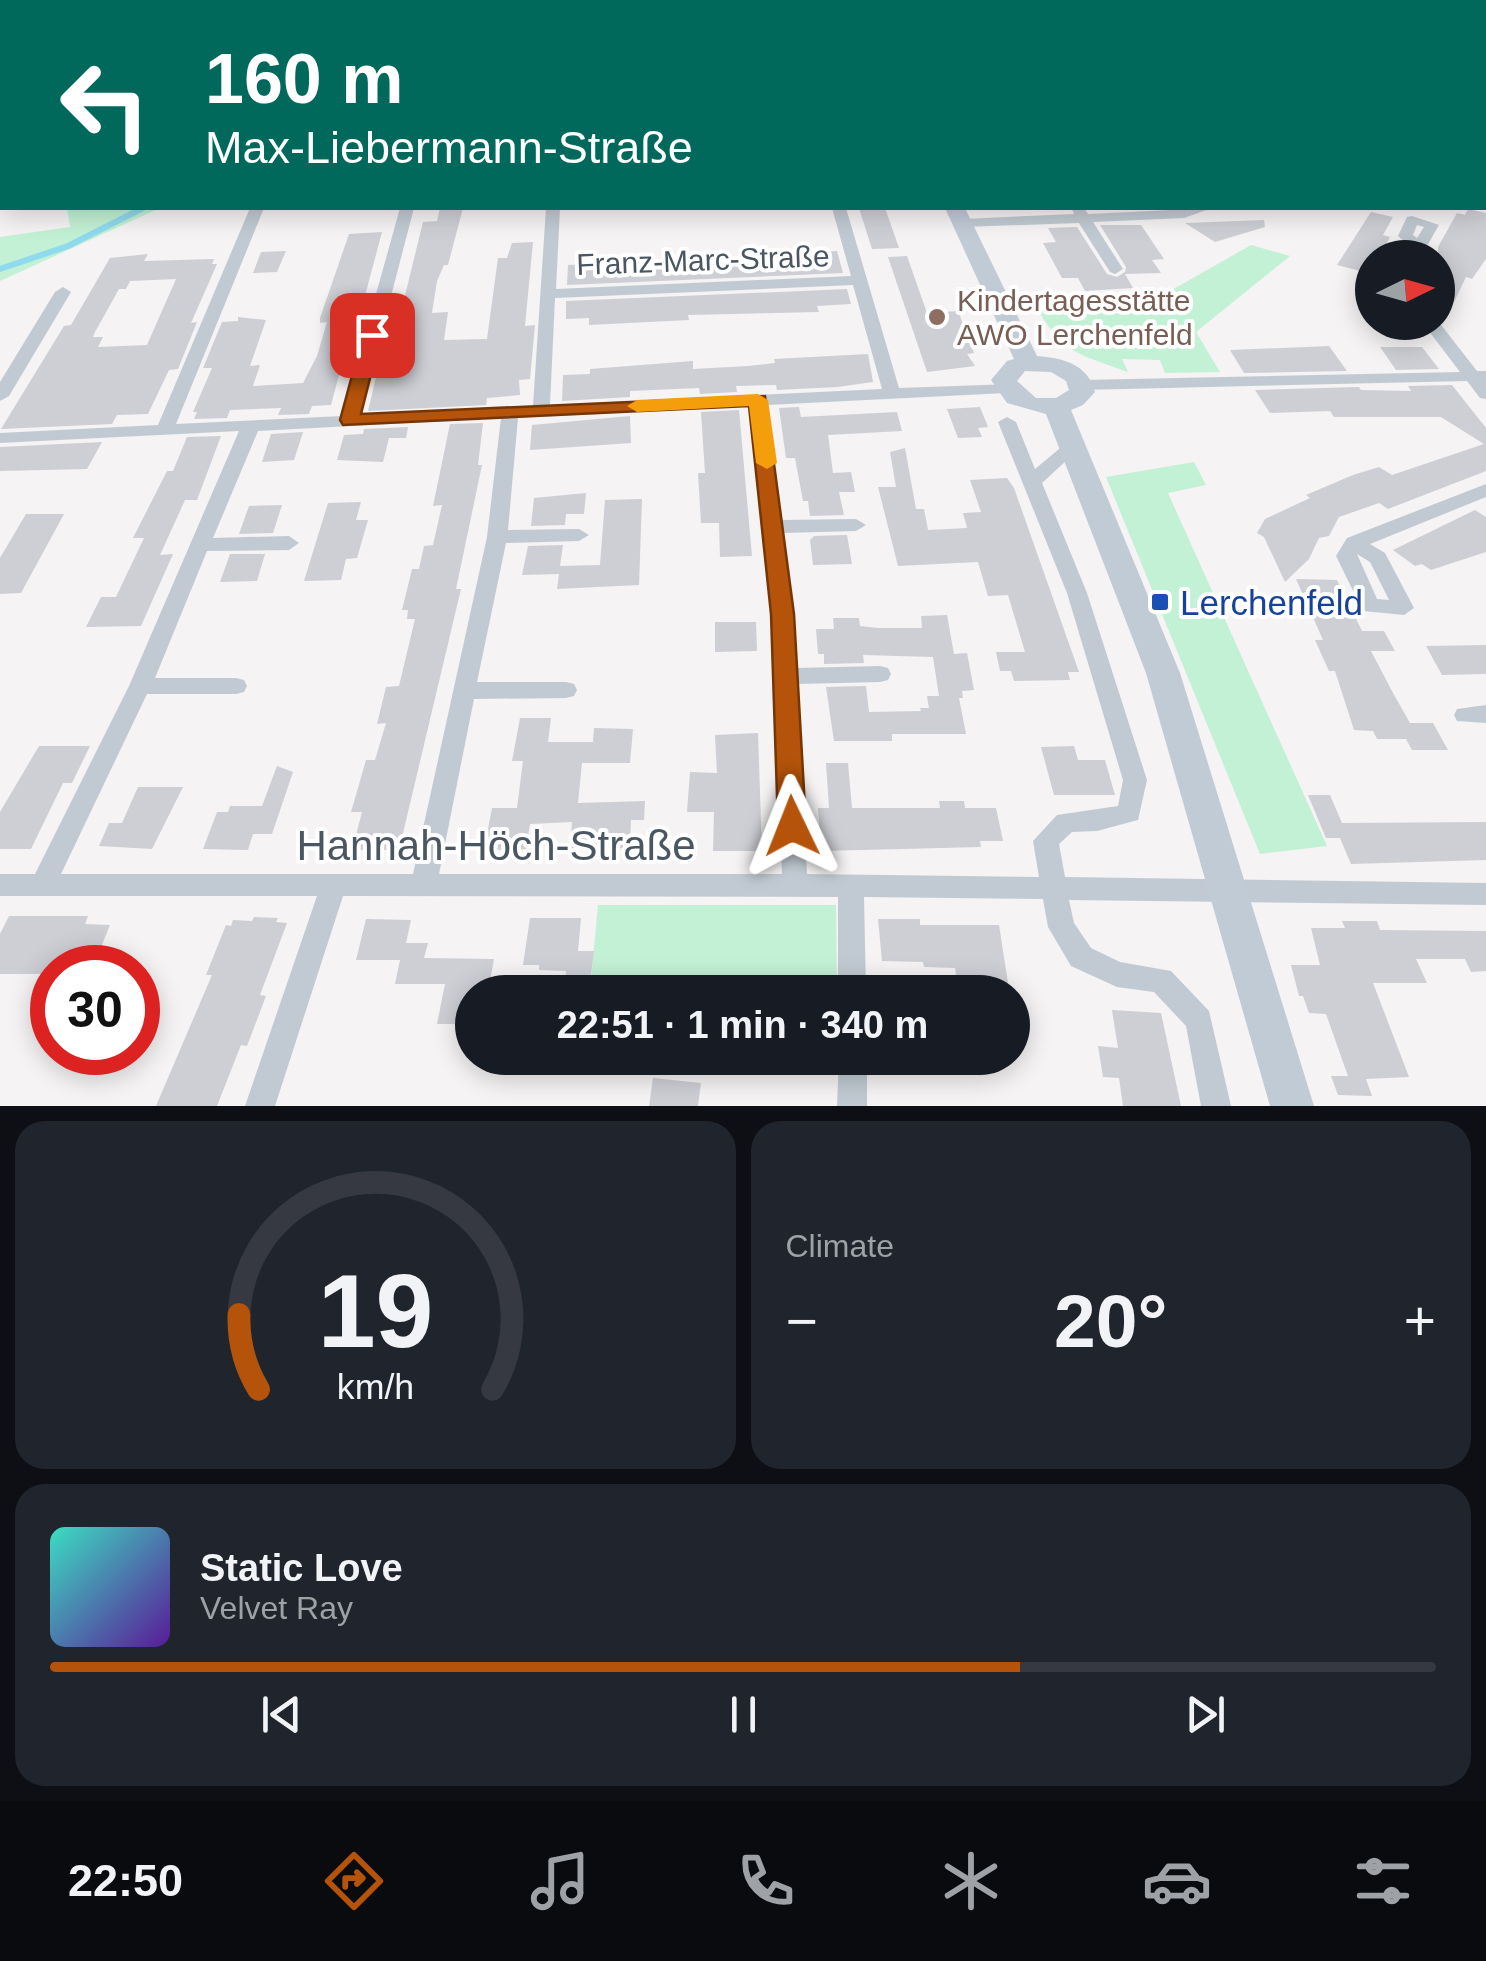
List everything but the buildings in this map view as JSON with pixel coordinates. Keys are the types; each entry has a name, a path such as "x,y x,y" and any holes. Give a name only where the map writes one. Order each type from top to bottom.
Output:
{"street":[{"path":"165,430 255,210"},
{"path":"350,420 406,210"},
{"path":"541,411 553,210"},
{"path":"839,210 892,393"},
{"path":"1028,364 959,215 1184,214 1198,210"},
{"path":"1080,213 1115,269"},
{"name":"Franz-Marc-Straße","path":"548,294 860,280"},
{"path":"0,396 63,292"},
{"path":"1446,340 1478,376 1486,394"},
{"path":"1006,388 1008,372 1028,364 1055,366 1077,377 1082,385"},
{"path":"1082,385 1478,376"},
{"path":"0,438 1006,388 1031,404 1056,407 1077,399 1082,385"},
{"path":"758,400 775,527 786,676 794,885"},
{"path":"1056,407 1163,673 1232,894 1292,1106"},
{"path":"424,887 496,538 510,412"},
{"path":"1007,422 1034,480 1077,593 1134,780 1129,813 1097,821 1066,822 1046,841 1060,927 1081,957 1117,974 1161,980 1199,1020 1216,1106"},
{"path":"42,886 140,686 251,425"},
{"path":"1034,480 1071,448"},
{"path":"1354,543 1486,490"},
{"path":"775,527 856,524"},
{"path":"496,538 580,535"},
{"path":"203,544 288,543"},
{"path":"786,676 880,674"},
{"path":"140,686 236,686"},
{"path":"464,692 566,690"},
{"path":"260,1106 334,885"},
{"name":"Hannah-Höch-Straße","path":"0,886 794,885 1232,894 1486,894"},
{"path":"850,886 852,975"},
{"path":"852,1106 853,1075"}],"green space":[{"path":"67,210 156,210 0,281 0,237 70,227"},
{"path":"1251,245 1290,256 1196,332 1220,372 1165,373 1160,360 1122,359 1128,372 1095,360 1063,343 1034,304 1156,299"},
{"path":"1194,462 1206,485 1168,493 1327,846 1260,854 1106,477"},
{"path":"598,905 836,905 837,975 592,975"}],"waterway":[{"path":"0,269 68,246 139,210"}],"slow traffic":[{"path":"637,406 758,400 767,463"}],"place":[{"name":"Kindertagesstätte AWO Lerchenfeld","path":"937,317"},
{"name":"Lerchenfeld","path":"1160,602"}],"route":[{"path":"372,335 350,420 758,400 782,614 792,826"}]}
